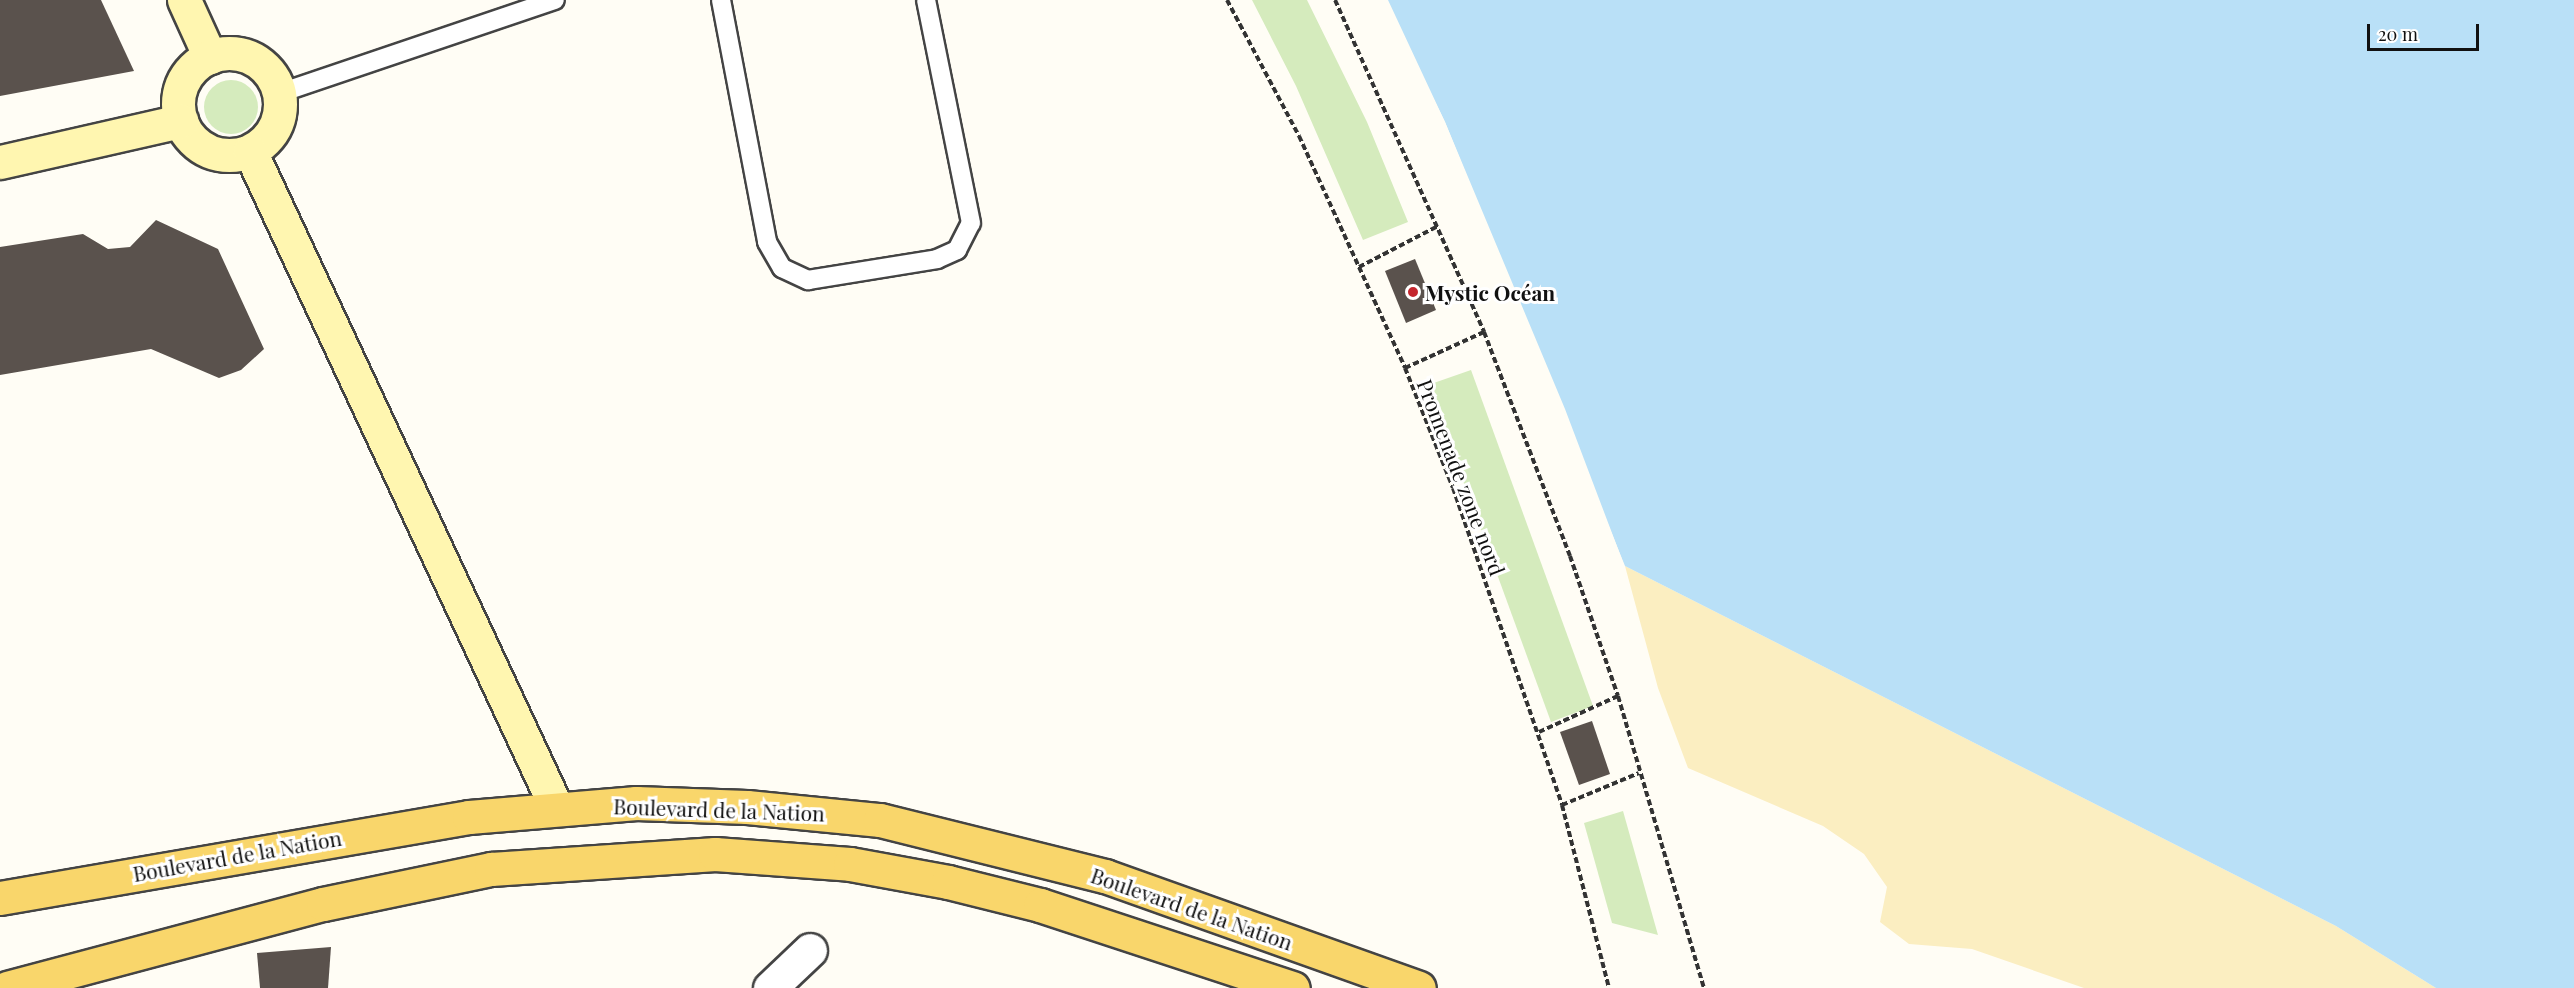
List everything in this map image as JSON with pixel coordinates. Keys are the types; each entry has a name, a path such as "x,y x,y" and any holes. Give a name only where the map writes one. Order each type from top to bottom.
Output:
{"main road":[{"path":"184,0 210,57"},
{"path":"227,53 261,63 280,93 275,127 250,151 217,154 201,147 181,121 180,91 197,65 210,57 227,53"},
{"path":"0,162 181,121"},
{"path":"250,151 556,807"},
{"name":"Boulevard de la Nation","path":"0,898 349,835 556,807 636,803 747,807 880,820 1105,876 1419,988"},
{"name":"Boulevard de la Nation","path":"7,988 323,904 491,869 715,854 850,864 948,882 1040,905 1293,988"}],"street":[{"path":"770,988 810,950"}],"lane":[{"path":"280,93 555,0"},
{"path":"721,0 767,242 782,268 808,280 937,259 957,250 970,223 926,0"}],"path":[{"name":"Promenade zone nord","path":"1227,0 1299,136 1405,368 1539,732 1562,805 1609,988"},
{"path":"1335,0 1484,332 1570,555 1618,696 1704,988"},
{"path":"1359,267 1438,226"},
{"path":"1405,368 1484,332"},
{"path":"1539,732 1618,696"},
{"path":"1562,805 1639,773"}],"green space":[{"path":"1252,0 1307,0 1367,122 1408,222 1363,240 1296,86"},
{"path":"226,80 236,80 246,84 254,92 258,107 254,122 246,130 236,134 226,134 216,130 208,122 204,112 204,102 208,92 216,84"},
{"path":"1471,370 1593,706 1551,722 1428,385"},
{"path":"1623,811 1658,935 1612,923 1584,823"}],"sand":[{"path":"1625,566 2336,926 2436,988 2084,988 1972,949 1909,944 1880,922 1887,887 1864,854 1823,826 1688,768 1658,688"}],"water":[{"path":"1388,0 2574,0 2574,988 2436,988 2336,926 1625,566 1445,122"}],"pier":[{"path":"1385,0 1445,122 1565,409 1626,570 1442,123"}],"building":[{"path":"0,0 101,0 134,71 0,96"},
{"path":"156,220 218,249 264,349 241,370 219,378 151,349 0,375 0,247 83,234 108,249 130,247"},
{"path":"1415,259 1436,310 1406,323 1385,271"},
{"path":"1592,721 1610,774 1579,785 1560,732"},
{"path":"331,947 328,988 260,988 257,953"}],"place":[{"name":"Mystic Océan","path":"1413,292"}]}
